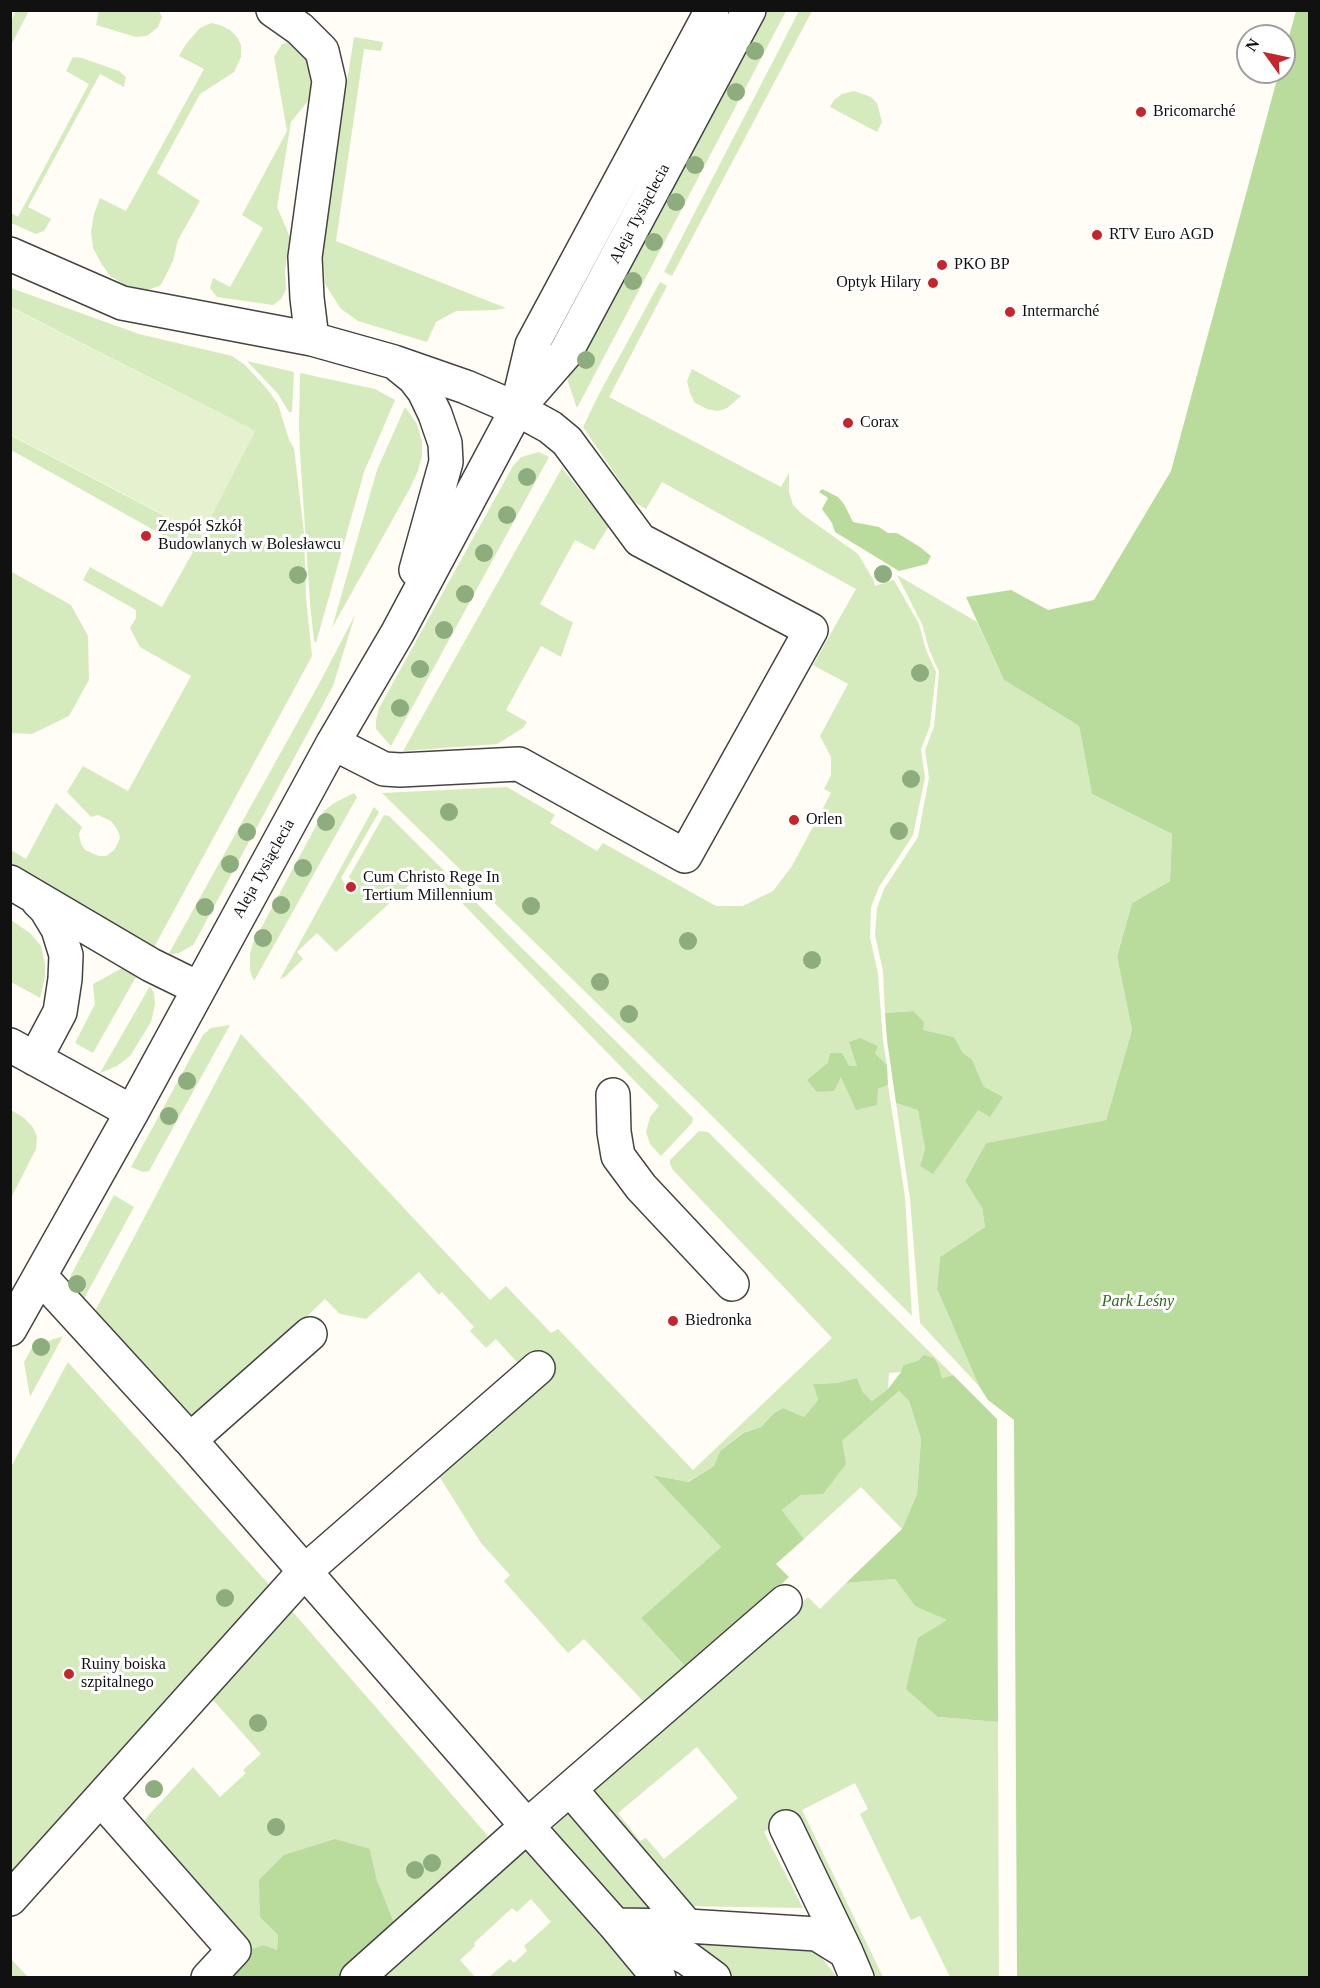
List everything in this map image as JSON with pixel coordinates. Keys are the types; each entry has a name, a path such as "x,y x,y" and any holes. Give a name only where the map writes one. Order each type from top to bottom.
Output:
{"street":[{"path":"273,10 300,29 322,51 329,81 305,257 312,339"},
{"name":"Aleja Tysiąclecia","path":"517,409 532,345 712,10"},
{"name":"Aleja Tysiąclecia","path":"10,1329 132,1112 333,743 398,633 517,409 565,354 749,10"},
{"path":"10,254 122,303 312,339 394,362 466,387 517,409 550,427 567,441 640,540 811,630 685,856 519,764 400,770 384,768 333,743"},
{"path":"394,362 414,378 431,404 445,443 446,462 398,633"},
{"path":"19,886 151,965 198,988"},
{"path":"19,886 46,909 58,929 66,955 60,1012 23,1052 132,1112"},
{"path":"613,1095 614,1132 618,1156 641,1187 732,1284"},
{"path":"40,1276 189,1440 659,1977"},
{"path":"189,1440 310,1334"},
{"path":"10,1899 304,1572 538,1368"},
{"path":"357,1977 785,1602"},
{"path":"570,1789 687,1926"},
{"path":"101,1799 234,1950 208,1977"},
{"path":"786,1827 851,1965"},
{"path":"615,1925 687,1926 817,1934 851,1965"},
{"path":"615,1925 687,1958 714,1977"}],"green space":[{"path":"11,11 29,11 11,45 11,21 15,13"},
{"path":"99,11 159,11 162,17 158,27 147,36 136,37 96,25"},
{"path":"761,11 786,11 577,408 568,382 569,370"},
{"path":"799,11 812,11 672,276 664,272"},
{"name":"Park Leśny","path":"1296,11 1310,11 1309,1977 1017,1977 1014,1420 988,1400 979,1386 937,1289 940,1257 985,1227 982,1208 965,1181 986,1143 1106,1120 1132,1030 1117,956 1132,903 1170,881 1172,834 1092,794 1079,726 1004,680 966,597 1011,590 1048,610 1094,600 1171,471 1276,84 1296,84 1296,24 1292,24"},
{"path":"211,23 230,30 237,37 241,45 241,57 234,72 200,94 157,173 200,201 178,240 173,261 161,285 145,291 125,285 110,276 101,263 93,248 91,232 94,214 100,198 126,211 204,69 179,56 200,28"},
{"path":"354,37 383,42 381,51 364,49 336,241 506,308 456,311 436,322 427,342 358,321 341,309 325,284 322,240"},
{"path":"289,42 301,52 309,64 312,96 291,122 277,207 290,237 285,270 286,290 281,299 273,305 217,297 210,288 213,278 230,287 263,228 242,215 287,131 274,57 282,44"},
{"path":"73,57 119,71 126,77 124,87 100,74 28,207 51,219 44,231 36,234 11,223 11,213 18,217 89,84 66,71"},
{"path":"854,91 871,97 877,103 882,122 877,132 830,107 834,100 842,94"},
{"path":"660,282 667,286 609,397 781,487 789,473 789,492 793,505 858,554 875,586 894,580 919,624 926,650 936,672 930,726 921,749 925,778 913,835 879,887 871,907 870,937 878,974 887,1065 875,1053 857,1066 849,1066 841,1077 878,1089 888,1085 905,1197 912,1316 701,1105 382,793 507,787 555,815 550,823 597,851 603,843 716,906 743,906 773,891 792,866 831,793 824,789 831,775 831,757 820,736 848,684 813,665 856,589 662,482 646,509 634,502 583,427"},
{"path":"11,288 139,334 232,356 245,365 278,404 289,440 294,448 304,533 306,598 312,656 152,951 11,873 11,850 26,859 56,803 82,827 79,834 85,850 99,856 106,856 114,850 120,837 111,821 98,815 91,817 67,792 83,766 128,791 191,676 140,647 130,628 136,618 136,610 83,580 90,567 162,607 193,552 11,450 10,435 201,535 255,431 11,307"},
{"path":"10,307 255,431 202,535 11,435"},
{"path":"247,361 294,372 292,412 289,412 278,394"},
{"path":"692,369 741,396 727,408 718,411 695,403 687,381"},
{"path":"300,373 375,389 395,400 364,472 316,643 310,603 300,453"},
{"path":"405,407 417,424 422,441 422,456 418,471 332,628 377,470"},
{"path":"539,452 549,457 391,746 376,729 379,708 513,466 521,457"},
{"path":"562,468 609,526 594,550 575,540 540,604 573,622 561,657 541,646 506,710 527,722 523,728 497,744 403,751"},
{"path":"822,489 838,497 853,522 879,527 888,533 897,533 920,547 931,556 927,564 899,571 835,532 832,523 822,509 828,498 819,492"},
{"path":"10,571 71,605 88,636 89,680 69,716 32,734 11,733"},
{"path":"897,575 977,622 1004,680 1079,726 1092,794 1172,834 1170,881 1132,903 1117,955 1132,1030 1106,1120 986,1143 965,1181 982,1208 985,1227 940,1257 937,1289 979,1386 920,1323 910,1199 896,1103 918,1109 925,1149 920,1166 984,1087 972,1059 963,1053 954,1037 922,1030 913,1011 885,1013 883,971 875,935 877,908 884,889 918,837 929,778 925,750 934,727 939,672 922,624"},
{"path":"355,615 333,686 196,940 193,945 179,953 168,955 320,682"},
{"path":"354,793 357,797 254,981 250,971 250,954 253,943 324,811"},
{"path":"374,807 379,812 341,878 351,893 357,887 349,877 384,815 389,816 693,1118 692,1123 661,1156 650,1144 646,1132 650,1117 659,1106 428,868 336,952 317,933 297,952 303,959 280,979"},
{"path":"11,920 30,933 41,946 45,977 40,998 11,982"},
{"path":"124,967 137,975 93,1053 75,1043 95,1004 93,984"},
{"path":"150,986 154,993 155,1004 151,1022 130,1056 117,1066 100,1073"},
{"path":"913,1011 924,1022 923,1030 954,1037 963,1053 972,1059 984,1087 1003,1097 990,1117 978,1110 933,1174 920,1166 925,1149 918,1110 896,1103 887,1040 885,1013"},
{"path":"230,1025 149,1171 143,1172 131,1167 203,1035 211,1028"},
{"path":"241,1034 490,1300 506,1286 551,1333 558,1329 693,1470 832,1338 673,1170 670,1160 699,1131 708,1132 953,1375 941,1378 934,1358 903,1365 901,1372 889,1373 888,1389 872,1401 863,1392 857,1378 835,1383 813,1384 818,1400 804,1417 783,1408 774,1413 761,1427 742,1433 720,1451 714,1466 687,1482 654,1475 721,1547 641,1618 684,1665 643,1701 584,1639 568,1653 504,1581 510,1575 481,1543 439,1476 554,1370 542,1355 524,1370 496,1339 486,1348 470,1331 474,1327 442,1292 439,1295 419,1272 366,1319 340,1314 325,1299 197,1417 186,1420 93,1315"},
{"path":"860,1038 878,1046 875,1053 887,1065 888,1085 878,1089 877,1105 856,1110 841,1077 834,1091 817,1092 807,1080 828,1063 830,1053 842,1053 849,1066 857,1066 849,1042"},
{"path":"11,1110 32,1126 37,1136 36,1149 11,1198"},
{"path":"114,1195 134,1207 80,1306 70,1279"},
{"path":"63,1336 30,1397 24,1362 33,1346"},
{"path":"924,1355 934,1358 942,1378 953,1375 997,1419 998,1722 938,1717 906,1689 918,1638 947,1620 915,1606 895,1579 846,1583 902,1529 917,1494 921,1439 909,1401 899,1391 842,1441 846,1464 823,1494 801,1495 782,1510 804,1539 776,1564 789,1577 631,1723 625,1717 684,1665 641,1618 721,1547 653,1475 688,1482 714,1466 720,1451 743,1433 761,1427 774,1413 783,1408 804,1417 818,1400 813,1384 835,1383 857,1378 863,1392 872,1401 888,1389 901,1372 903,1365 918,1361"},
{"path":"68,1362 274,1590 11,1884 11,1467"},
{"path":"899,1391 909,1401 921,1439 917,1494 902,1529 861,1487 804,1539 782,1510 801,1495 842,1441"},
{"path":"895,1579 915,1606 958,1619 938,1717 998,1722 999,1977 950,1977 920,1916 911,1920 860,1814 868,1809 855,1783 802,1810 883,1977 866,1977 791,1815 764,1832 803,1908 681,1906 585,1795 808,1597 820,1609 846,1583","holes":["697,1747 738,1798 664,1859 646,1838 640,1841 618,1813"]},
{"path":"292,1611 488,1836 395,1925 377,1880 370,1849 278,1935 277,1950 247,1951 142,1826 147,1817 193,1767 220,1797 246,1773 243,1770 261,1754 206,1692 269,1622"},
{"path":"573,1808 663,1911 616,1914 545,1836"},
{"path":"335,1839 370,1849 377,1880 395,1925 338,1977 220,1978 247,1951 263,1945 277,1950 278,1935 260,1917 259,1880 284,1855"},
{"path":"529,1841 641,1977 489,1977 510,1959 514,1963 527,1951 524,1946 551,1922 531,1899 517,1912 512,1908 474,1943 475,1946 460,1960 475,1977 379,1978"},
{"path":"664,1932 810,1943 837,1977 724,1977"},
{"path":"10,1959 12,1960 28,1977 11,1977"}],"place":[{"name":"Bricomarché","path":"1141,112"},
{"name":"RTV Euro AGD","path":"1097,235"},
{"name":"PKO BP","path":"942,265"},
{"name":"Optyk Hilary","path":"933,283"},
{"name":"Intermarché","path":"1010,312"},
{"name":"Corax","path":"848,423"},
{"name":"Zespół Szkół Budowlanych w Bolesławcu","path":"146,536"},
{"name":"Orlen","path":"794,820"},
{"name":"Cum Christo Rege In Tertium Millennium","path":"351,887"},
{"name":"Biedronka","path":"673,1321"},
{"name":"Ruiny boiska szpitalnego","path":"69,1674"}]}
